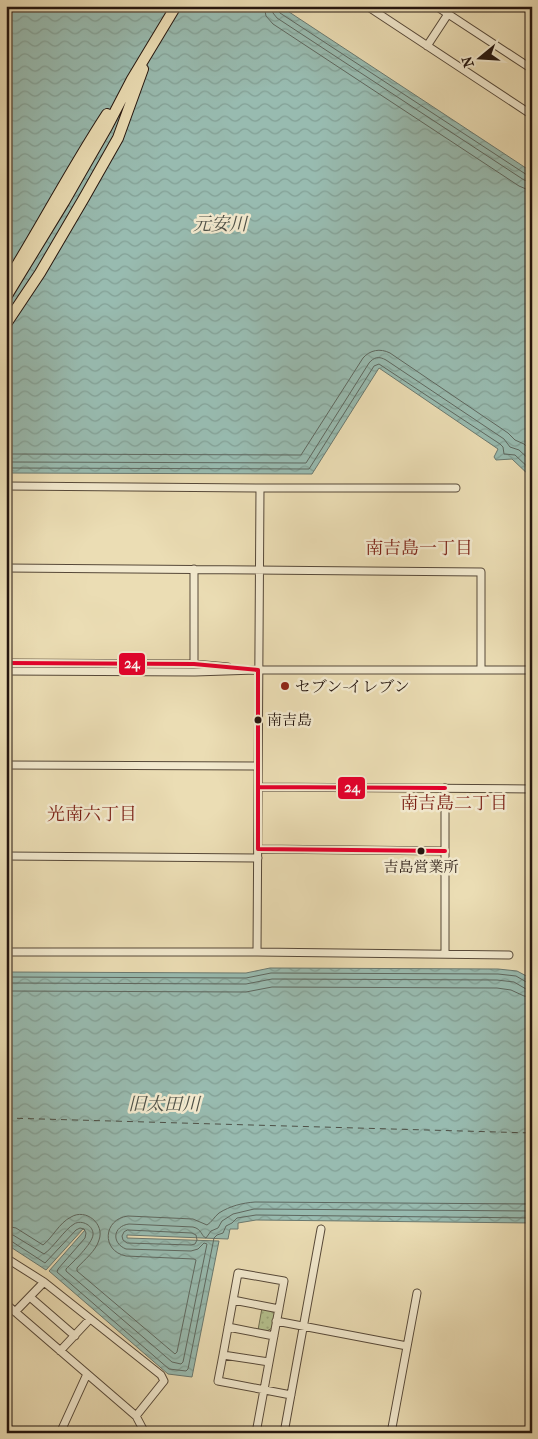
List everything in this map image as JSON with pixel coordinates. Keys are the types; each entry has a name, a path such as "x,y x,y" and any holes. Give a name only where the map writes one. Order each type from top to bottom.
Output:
{"highway":[{"path":"6,324 40,273 118,138 141,67 167,6"},
{"path":"6,297 64,202 176,6"},
{"path":"6,283 90,140 183,6"}],"street":[{"path":"367,6 532,115"},
{"path":"436,6 532,69"},
{"path":"427,46 448,14"},
{"path":"6,486 456,488"},
{"path":"257,952 260,488"},
{"path":"6,568 481,572 480,670"},
{"path":"194,569 194,664"},
{"path":"6,663 194,664 258,670"},
{"path":"6,672 532,670"},
{"path":"6,765 258,766"},
{"path":"258,787 532,788"},
{"path":"445,788 445,954"},
{"path":"258,849 444,851"},
{"path":"6,856 258,858"},
{"path":"6,952 509,955"},
{"path":"284,1433 321,1229"},
{"path":"6,1258 44,1282 161,1375 164,1381 136,1416"},
{"path":"256,1433 264,1390 269,1362 274,1336 276,1321 284,1281 238,1273 218,1381 264,1390 291,1395"},
{"path":"16,1312 44,1282"},
{"path":"391,1433 417,1293"},
{"path":"30,1297 75,1336"},
{"path":"233,1300 279,1309"},
{"path":"6,1304 136,1416 145,1433"},
{"path":"60,1351 90,1319"},
{"path":"276,1321 407,1346"},
{"path":"228,1327 274,1336"},
{"path":"223,1355 269,1362"},
{"path":"61,1431 87,1374"}],"green space":[{"path":"262,1308 272,1310 275,1314 272,1328 267,1331 258,1330"}],"water":[{"name":"元安川","path":"6,6 280,6 532,172 532,478 512,459 496,460 494,457 498,449 379,368 312,474 6,473"},
{"name":"旧太田川","path":"270,968 498,969 517,971 532,979 532,1223 256,1220 238,1223 238,1229 230,1229 228,1239 127,1235 127,1238 219,1241 192,1377 168,1374 49,1271 85,1230 83,1229 46,1270 6,1244 6,972 246,973"}],"ferry route":[{"path":"6,1118 532,1133"}],"transit line":[{"name":"24","path":"6,663 194,664 258,670"},
{"name":"24","path":"258,670 258,849 445,851"},
{"name":"24","path":"258,787 445,788"}],"place":[{"name":"セブン-イレブン","path":"285,686"},
{"name":"南吉島","path":"258,720"},
{"name":"吉島営業所","path":"421,851"}],"district":[{"name":"南吉島一丁目","path":"419,548"},
{"name":"南吉島二丁目","path":"454,803"},
{"name":"光南六丁目","path":"92,814"}]}
